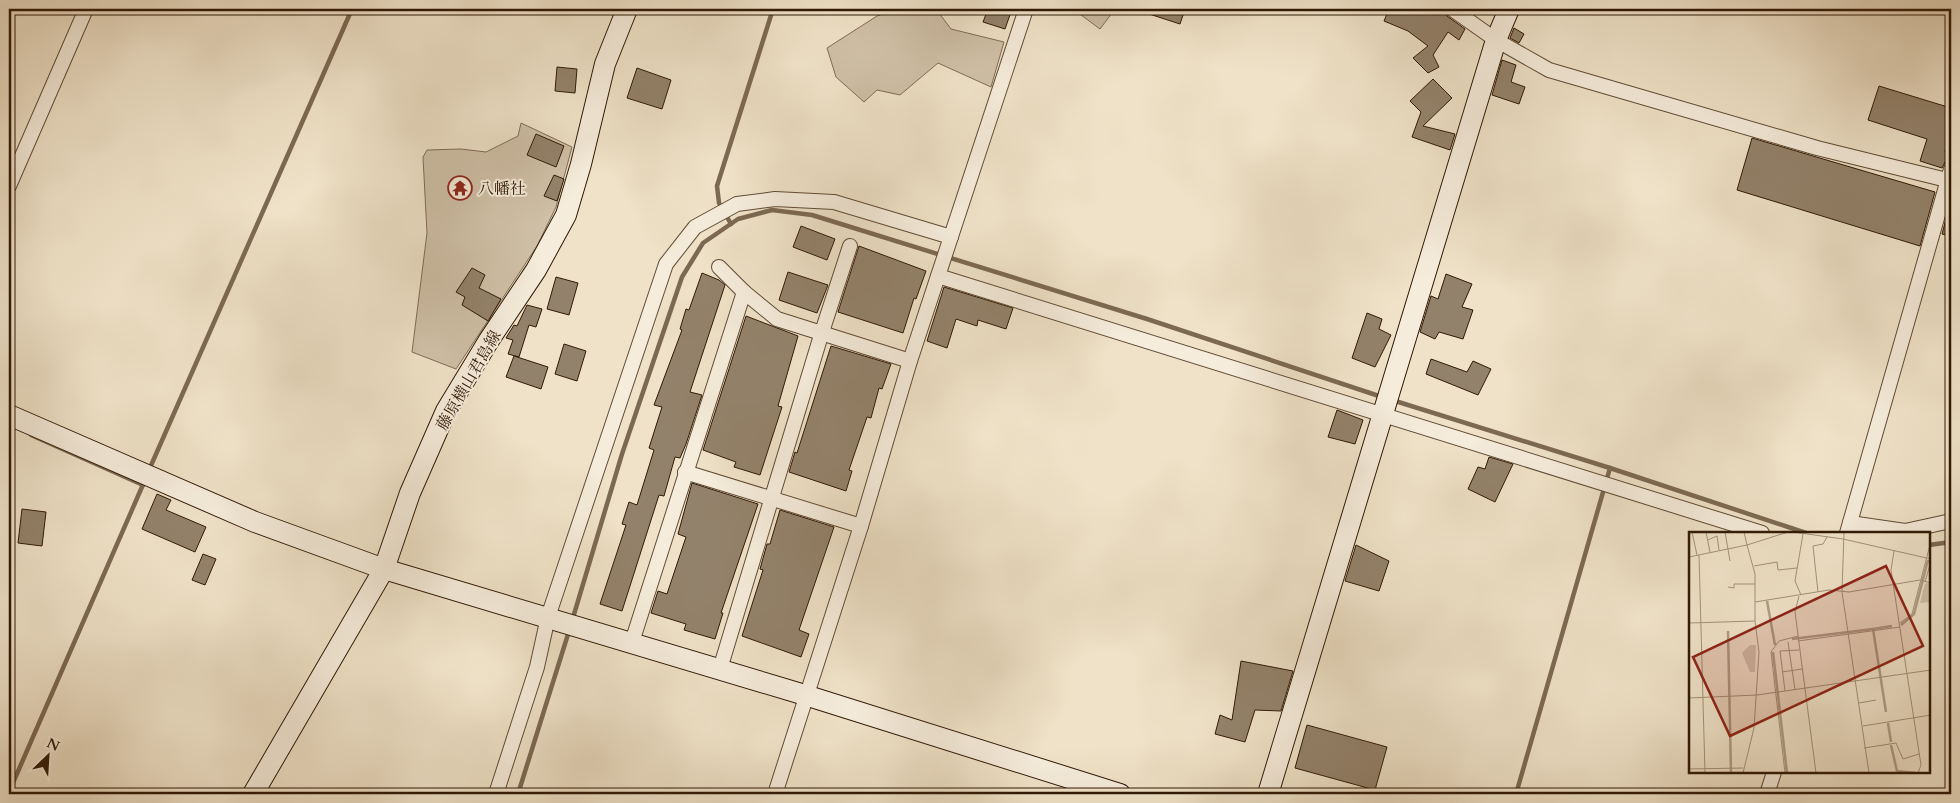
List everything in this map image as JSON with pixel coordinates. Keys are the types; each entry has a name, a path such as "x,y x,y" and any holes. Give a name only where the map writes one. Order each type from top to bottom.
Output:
{"street":[{"path":"9,186 86,9"},
{"name":"藤原横山君島線","path":"253,794 384,569 410,493 446,411 489,340 536,270 566,215 581,164 605,64 627,9"},
{"path":"775,794 805,695 861,526 910,362 1026,9"},
{"path":"1452,9 1496,40 1549,70 1817,148 1950,177 1848,528 1906,531 1951,521"},
{"path":"1268,794 1496,40 1509,9"},
{"path":"496,794 538,667 548,617 666,264 695,227 737,204 775,199 834,202 951,237"},
{"path":"720,669 822,332 850,246"},
{"path":"719,267 744,292 776,319 822,332 910,362"},
{"path":"940,272 1383,415 1759,532"},
{"path":"632,642 744,292"},
{"path":"9,415 255,522 384,569 632,642 1120,794"},
{"path":"685,472 861,526"},
{"path":"1767,794 1774,773"}],"shaded area":[{"path":"897,9 936,9 951,29 1004,42 991,87 938,63 900,95 877,90 864,102 836,77 827,48 877,16"},
{"path":"1073,9 1115,9 1100,29"},
{"path":"521,123 572,147 556,207 537,246 456,369 412,352 427,233 423,157 427,150 461,149 486,152 518,136"}],"building":[{"path":"988,9 1012,9 1005,29 983,22"},
{"path":"1140,9 1185,9 1180,24 1140,11"},
{"path":"1389,9 1442,9 1447,16 1465,29 1459,40 1448,32 1433,55 1439,67 1428,73 1413,58 1428,46 1408,31 1384,21"},
{"path":"1514,28 1524,34 1519,43 1510,38"},
{"path":"1502,60 1516,65 1511,82 1525,87 1519,104 1492,95"},
{"path":"557,67 577,69 575,93 555,91"},
{"path":"637,68 671,80 662,109 627,98"},
{"path":"1433,79 1452,98 1423,126 1455,134 1450,150 1412,137 1421,112 1410,101"},
{"path":"1879,86 1951,108 1951,129 1945,152 1951,153 1951,160 1945,162 1942,168 1920,161 1927,139 1868,120"},
{"path":"536,134 564,146 556,167 527,155"},
{"path":"1752,138 1935,192 1920,246 1737,190"},
{"path":"554,175 564,179 557,201 544,196"},
{"path":"1951,200 1951,236 1942,234"},
{"path":"801,226 835,239 827,260 793,247"},
{"path":"859,246 926,271 916,299 914,298 903,333 838,312"},
{"path":"472,268 485,275 479,288 501,299 488,321 462,305 465,297 456,292"},
{"path":"788,272 828,285 817,313 779,300"},
{"path":"702,273 719,280 725,285 690,392 702,395 680,458 675,457 664,496 659,495 622,611 600,604 626,525 622,524 629,502 637,505 654,450 649,448 662,407 654,405 682,330 680,329 686,309 689,310"},
{"path":"1446,274 1472,284 1462,307 1473,310 1463,339 1439,332 1435,339 1420,332 1431,296 1438,299"},
{"path":"556,277 578,283 569,315 547,309"},
{"path":"944,287 1013,308 1006,329 978,320 977,326 956,319 947,348 927,341"},
{"path":"527,305 542,309 536,327 529,325 519,357 508,354 513,340 506,338 514,325 517,326"},
{"path":"1367,313 1382,319 1379,329 1391,335 1375,367 1352,358"},
{"path":"746,316 798,336 778,406 782,407 760,475 734,467 736,462 703,450"},
{"path":"564,344 586,351 577,381 555,374"},
{"path":"831,346 891,364 882,389 879,388 871,418 867,417 849,470 852,471 846,491 789,472 795,452 797,453"},
{"path":"514,356 548,367 541,389 506,377"},
{"path":"1431,359 1467,372 1473,361 1491,369 1478,395 1426,374"},
{"path":"1337,410 1363,420 1355,444 1328,437"},
{"path":"1489,457 1513,464 1495,502 1468,489 1478,467 1485,469"},
{"path":"692,483 758,504 721,613 723,613 715,639 684,630 686,624 651,613 658,591 667,594 686,537 678,534"},
{"path":"157,494 171,500 166,510 206,527 195,552 142,529"},
{"path":"22,509 46,512 42,546 18,543"},
{"path":"780,510 834,527 799,630 809,634 801,657 742,636 763,570 760,569 767,544 770,544"},
{"path":"1356,545 1389,561 1379,591 1345,581"},
{"path":"203,554 216,559 205,585 192,580"},
{"path":"1241,661 1293,671 1281,711 1255,710 1245,742 1215,734 1220,715 1232,720"},
{"path":"1307,725 1387,747 1375,790 1295,768"}],"waterway":[{"path":"149,470 352,9"},
{"path":"731,224 719,203 717,186 773,9"},
{"path":"572,621 622,454 682,277 703,243 738,219 772,210 812,215 1147,319 1382,397"},
{"path":"1392,400 1610,468"},
{"path":"31,435 143,485"},
{"path":"1516,794 1610,468 1803,532"},
{"path":"9,792 145,480"},
{"path":"1930,545 1951,542"},
{"path":"518,794 569,631"}],"place":[{"name":"八幡社","path":"460,188"}]}
